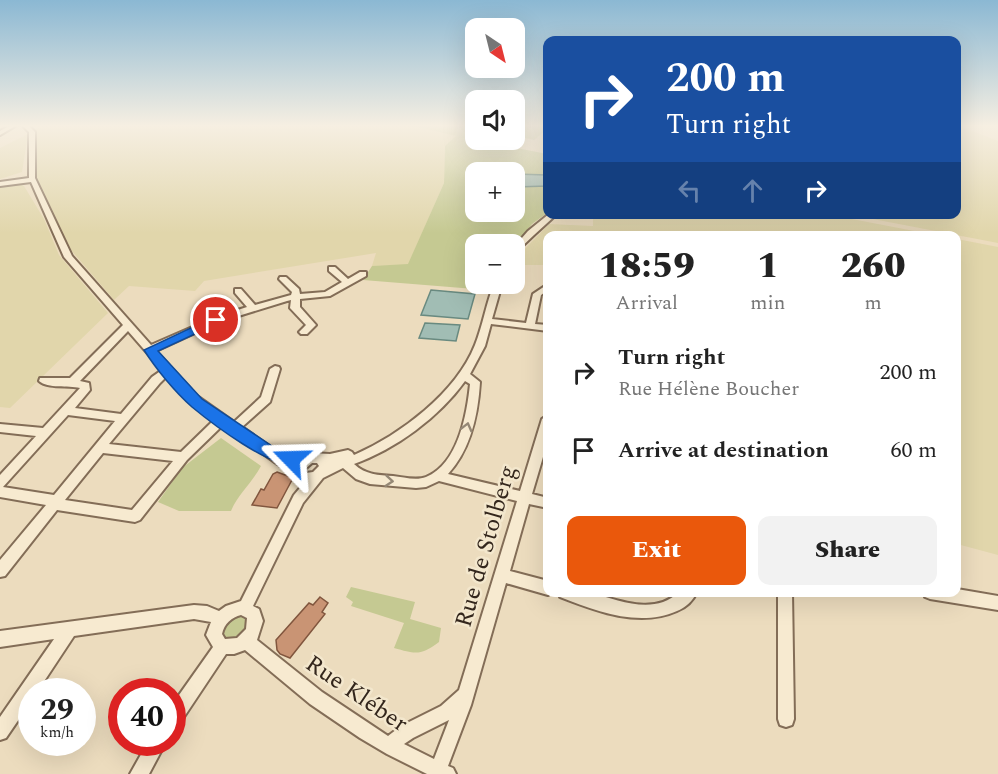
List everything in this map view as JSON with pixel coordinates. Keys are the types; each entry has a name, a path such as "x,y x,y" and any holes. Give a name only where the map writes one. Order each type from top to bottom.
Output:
{"street":[{"path":"30,161 29,178 64,251 128,325 193,399 309,479 371,452 438,404 464,375 479,349 495,294"},
{"path":"0,182 29,178"},
{"path":"525,240 548,219"},
{"path":"332,269 347,282"},
{"path":"150,350 204,324 282,299 322,296 363,274"},
{"path":"283,279 296,291 296,309 310,325 304,332"},
{"path":"530,326 537,294 543,290"},
{"path":"238,291 254,309"},
{"path":"487,321 543,327"},
{"path":"73,382 128,325"},
{"path":"234,428 263,403 275,369"},
{"path":"0,572 124,418 156,380 168,370"},
{"path":"346,463 353,473 362,479 417,484 437,476 455,455 467,430 475,382 464,375"},
{"path":"0,483 85,390 85,386 73,382 44,381"},
{"path":"65,411 124,418"},
{"path":"0,492 135,516 183,457 221,420"},
{"path":"0,428 45,433"},
{"path":"273,455 294,460 343,457 398,434"},
{"name":"Rue de Stolberg","path":"443,772 543,435"},
{"path":"100,448 183,457"},
{"path":"245,608 298,499 319,475 325,463 315,458 302,463 298,499"},
{"path":"437,476 543,502"},
{"path":"502,575 543,587"},
{"path":"585,597 648,613 676,606 685,597"},
{"path":"785,597 786,719"},
{"path":"961,597 998,603"},
{"path":"245,608 254,614 256,622 246,641 232,647 218,643 214,635 220,619 232,610 245,608"},
{"path":"0,639 194,612 207,613 220,619"},
{"path":"0,732 70,629"},
{"name":"Rue Kléber","path":"246,641 322,702 390,746 443,772"},
{"path":"186,700 223,646"},
{"name":"Rue de Stolberg","path":"390,746 400,736 452,710 468,687"},
{"path":"139,774 150,756"}],"shaded area":[{"path":"0,161 24,161 22,172 0,179"},
{"path":"35,161 445,161 444,183 408,265 372,266 376,253 204,281 195,291 129,286 114,300 71,250 35,174"},
{"path":"961,161 998,161 998,243 961,236 961,231 935,231 873,219 961,219"},
{"path":"20,184 24,186 44,219 59,255 108,313 10,408 0,407 0,186"},
{"path":"593,219 852,219 914,231 543,231 543,265 525,265 525,249 549,224 593,226"},
{"path":"961,240 998,247 998,555 961,545"}],"green space":[{"path":"445,161 543,161 543,216 524,234 465,234 465,288 363,280 372,266 408,264 444,183"},
{"path":"221,438 261,466 231,511 179,511 158,502 182,468"},
{"path":"351,587 415,602 410,619 441,628 439,642 422,652 408,652 394,648 404,623 351,606 353,602 346,597"},
{"path":"237,614 247,617 247,630 237,639 227,640 222,636 222,627"}],"water":[{"path":"525,174 543,175 543,186 525,187"},
{"path":"431,290 475,294 468,319 421,315"},
{"path":"425,323 460,325 456,341 419,338"}],"building":[{"path":"277,472 293,478 277,508 252,505 261,489 264,490 273,474"},
{"path":"320,597 328,603 322,612 325,614 290,658 280,654 276,640 309,603 313,605"}],"route":[{"path":"216,320 189,330 150,350 197,402 273,455 291,459"}]}
